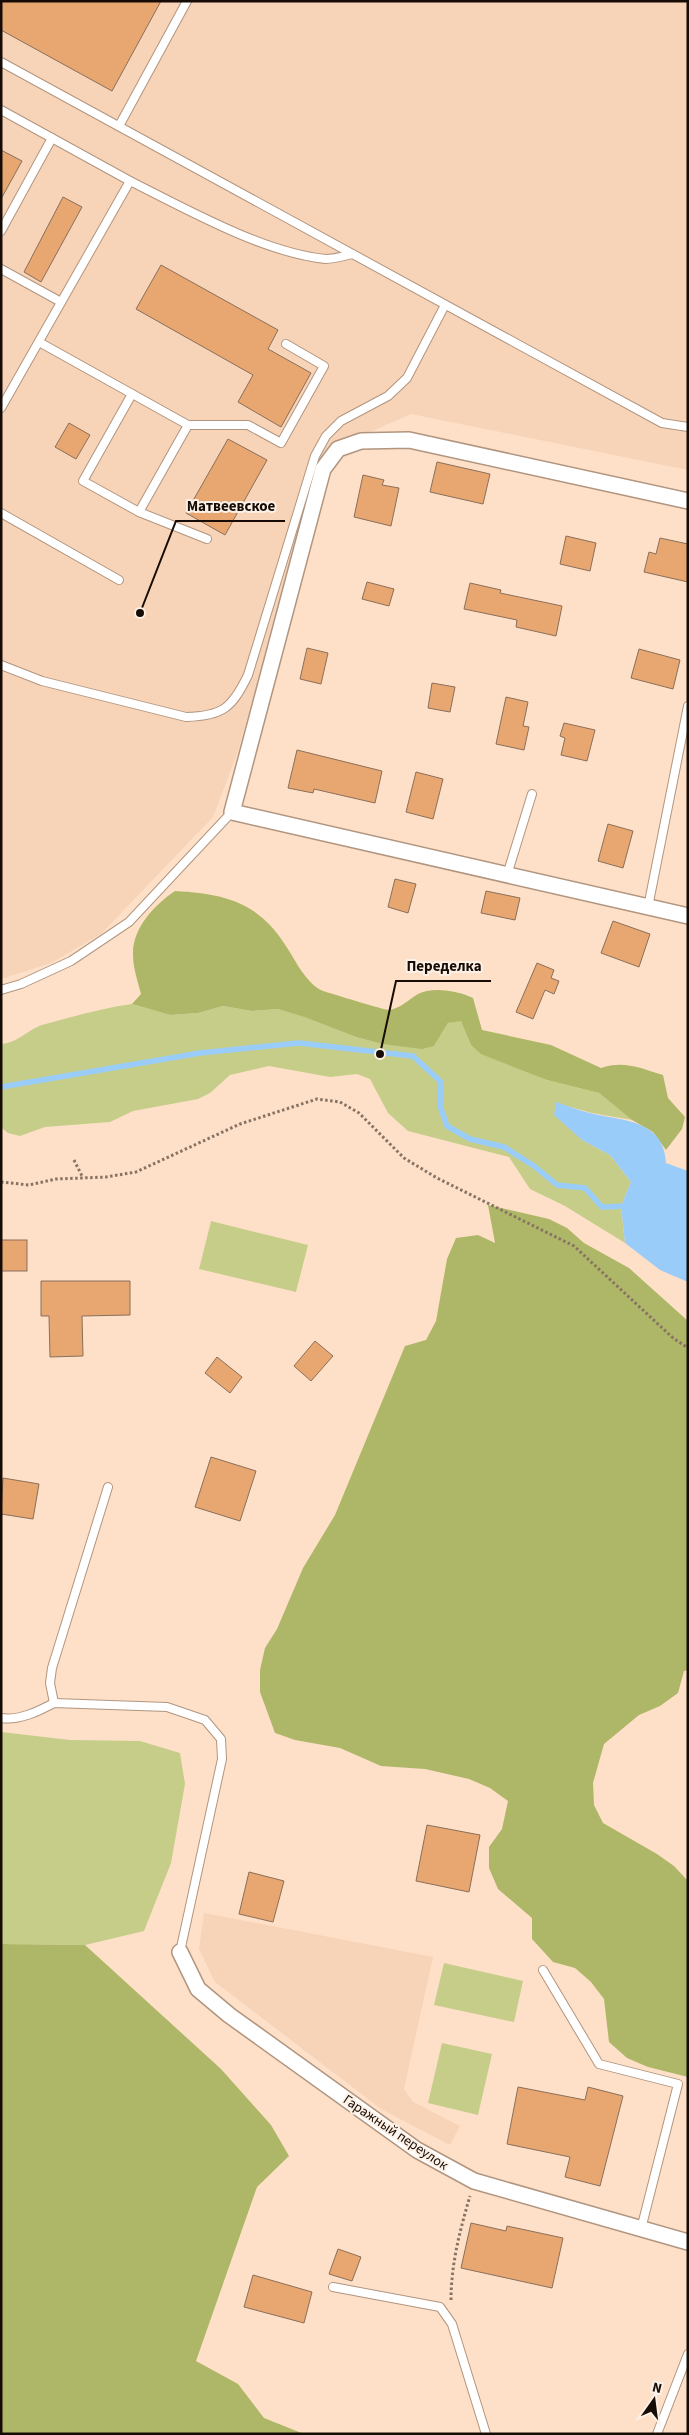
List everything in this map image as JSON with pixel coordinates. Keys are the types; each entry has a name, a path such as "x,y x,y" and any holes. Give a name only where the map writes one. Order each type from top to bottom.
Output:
{"street":[{"path":"688,500 409,440 361,441 338,448 323,469 232,812 688,916"},
{"name":"Гаражный переулок","path":"180,1952 198,1989 229,2015 417,2150 474,2181 688,2242"}],"lane":[{"path":"118,126 187,1"},
{"path":"1,62 662,423 688,428"},
{"path":"1,110 130,181 220,225 292,252 328,259 352,254"},
{"path":"1,231 52,138"},
{"path":"1,408 130,181"},
{"path":"1,269 61,302"},
{"path":"1,665 42,681 186,716 210,716 224,708 238,694 248,675 315,456 326,436 341,421 388,396 407,378 446,305"},
{"path":"39,342 188,425 248,425 281,443 324,366 286,344"},
{"path":"132,394 83,481 139,512 207,539"},
{"path":"139,512 188,425"},
{"path":"1,513 119,580"},
{"path":"648,906 688,706"},
{"path":"507,875 532,794"},
{"path":"1,990 21,984 71,961 129,922 232,812"},
{"path":"54,1703 50,1683 52,1668 108,1487"},
{"path":"1,1718 8,1719 39,1712 54,1703 167,1707 204,1720 221,1739 222,1759 180,1952"},
{"path":"544,1970 598,2064 688,2086"},
{"path":"642,2229 678,2084"},
{"path":"333,2287 440,2307 452,2324 486,2434"},
{"path":"657,2434 688,2354"}],"path":[{"path":"1,1182 29,1185 56,1180 106,1177 136,1172 240,1124 317,1099 340,1102 359,1113 404,1158 437,1178 574,1246 673,1338 688,1348"},
{"path":"74,1160 82,1178"},
{"path":"452,2324 451,2281 459,2237 474,2181"}],"shaded area":[{"path":"1,1 688,1 688,470 411,414 363,435 334,442 323,458 236,757 213,817 101,934 51,963 1,979"},
{"path":"204,1913 433,1957 404,2089 413,2102 460,2126 450,2145 381,2109 215,1982 199,1949"}],"green space":[{"path":"175,891 212,895 228,899 256,913 280,937 309,980 323,991 389,1010 401,1006 418,994 431,990 461,993 473,998 482,1030 551,1045 601,1068 624,1065 663,1075 668,1098 685,1117 682,1129 666,1150 653,1132 632,1120 599,1093 547,1080 481,1054 471,1045 461,1021 448,1023 434,1046 422,1049 382,1044 356,1037 305,1017 278,1009 252,1011 223,1006 198,1013 170,1015 132,1004 141,994 133,960 136,936 152,911"},
{"path":"132,1004 170,1015 198,1013 223,1006 252,1011 278,1009 305,1016 356,1037 382,1044 434,1046 448,1023 461,1020 471,1045 547,1080 599,1093 632,1120 592,1113 556,1103 582,1140 610,1155 631,1182 621,1206 625,1243 565,1206 530,1189 509,1157 408,1131 388,1113 370,1079 357,1074 330,1077 269,1066 230,1075 210,1093 198,1099 133,1111 110,1122 45,1127 20,1136 8,1133 1,1127 1,1044 17,1039 42,1025 98,1010"},
{"path":"488,1205 549,1219 567,1228 584,1243 629,1268 688,1321 688,1670 684,1671 678,1693 660,1706 639,1715 604,1744 593,1783 594,1805 603,1823 657,1854 674,1866 688,1881 688,2077 648,2067 627,2058 609,2042 604,1999 591,1982 575,1968 553,1962 532,1939 532,1918 498,1889 489,1868 489,1847 502,1829 508,1801 490,1788 469,1779 425,1769 381,1766 340,1748 295,1740 275,1733 260,1692 260,1670 265,1648 277,1629 303,1568 335,1515 405,1346 426,1340 436,1321 447,1259 456,1238 478,1235 495,1243"},
{"path":"211,1221 308,1245 296,1292 199,1269"},
{"path":"1,1732 70,1740 140,1741 180,1753 185,1784 171,1863 144,1931 85,1945 1,1944"},
{"path":"1,1944 85,1945 221,2069 271,2125 289,2156 257,2187 196,2361 238,2384 264,2418 304,2434 1,2434"},
{"path":"444,1963 523,1981 514,2022 434,2005"},
{"path":"442,2043 492,2054 478,2115 428,2103"}],"water":[{"path":"556,1102 589,1113 641,1125 651,1131 658,1139 664,1149 666,1163 688,1171 688,1282 660,1270 625,1243 621,1206 631,1182 610,1155 582,1140 554,1115"}],"building":[{"path":"1,1 161,1 112,91 1,30"},
{"path":"1,150 22,161 1,199"},
{"path":"63,197 82,207 41,282 24,272"},
{"path":"161,265 278,330 268,349 311,373 281,427 238,402 253,375 136,309"},
{"path":"69,423 90,435 76,459 55,447"},
{"path":"228,439 267,460 225,535 186,513"},
{"path":"437,462 490,474 483,504 430,492"},
{"path":"363,475 384,480 382,485 399,488 391,526 354,517"},
{"path":"566,536 596,543 590,571 560,564"},
{"path":"660,538 688,544 688,582 644,572 649,552 656,554"},
{"path":"367,582 394,589 389,606 362,599"},
{"path":"470,583 501,590 500,593 562,606 556,636 516,627 517,620 464,609"},
{"path":"307,648 328,653 321,684 300,679"},
{"path":"639,649 680,660 673,689 631,678"},
{"path":"432,683 455,687 450,712 428,708"},
{"path":"506,697 528,702 523,726 529,727 524,750 496,744"},
{"path":"564,723 595,730 587,761 561,755 565,738 560,736"},
{"path":"297,750 382,771 375,803 314,789 313,793 288,788"},
{"path":"416,772 443,779 433,819 406,812"},
{"path":"608,824 633,831 623,868 598,861"},
{"path":"395,879 416,884 408,913 388,907"},
{"path":"486,891 520,898 515,920 481,913"},
{"path":"613,921 650,934 639,967 601,953"},
{"path":"537,963 554,970 551,978 559,981 554,994 545,990 533,1019 516,1012"},
{"path":"1,1240 27,1240 27,1271 1,1271"},
{"path":"41,1281 130,1281 130,1315 82,1316 83,1356 50,1357 49,1316 41,1316"},
{"path":"315,1341 333,1356 311,1381 294,1366"},
{"path":"217,1357 242,1377 230,1393 205,1373"},
{"path":"211,1457 256,1471 240,1521 195,1507"},
{"path":"3,1478 39,1484 33,1519 1,1514"},
{"path":"427,1825 480,1835 469,1892 416,1881"},
{"path":"249,1872 284,1881 273,1922 239,1914"},
{"path":"518,2087 585,2100 588,2087 623,2096 600,2186 565,2177 570,2157 507,2144"},
{"path":"471,2223 506,2231 507,2226 563,2238 552,2288 461,2268"},
{"path":"338,2249 361,2257 352,2281 329,2274"},
{"path":"253,2275 312,2292 304,2323 244,2307"}],"waterway":[{"path":"1,1087 200,1053 299,1043 413,1056 441,1082 440,1106 447,1126 470,1139 504,1147 534,1166 557,1185 585,1188 602,1207 628,1206"}],"place":[{"name":"Матвеевское","path":"140,613"},
{"name":"Переделка","path":"380,1054"}]}
